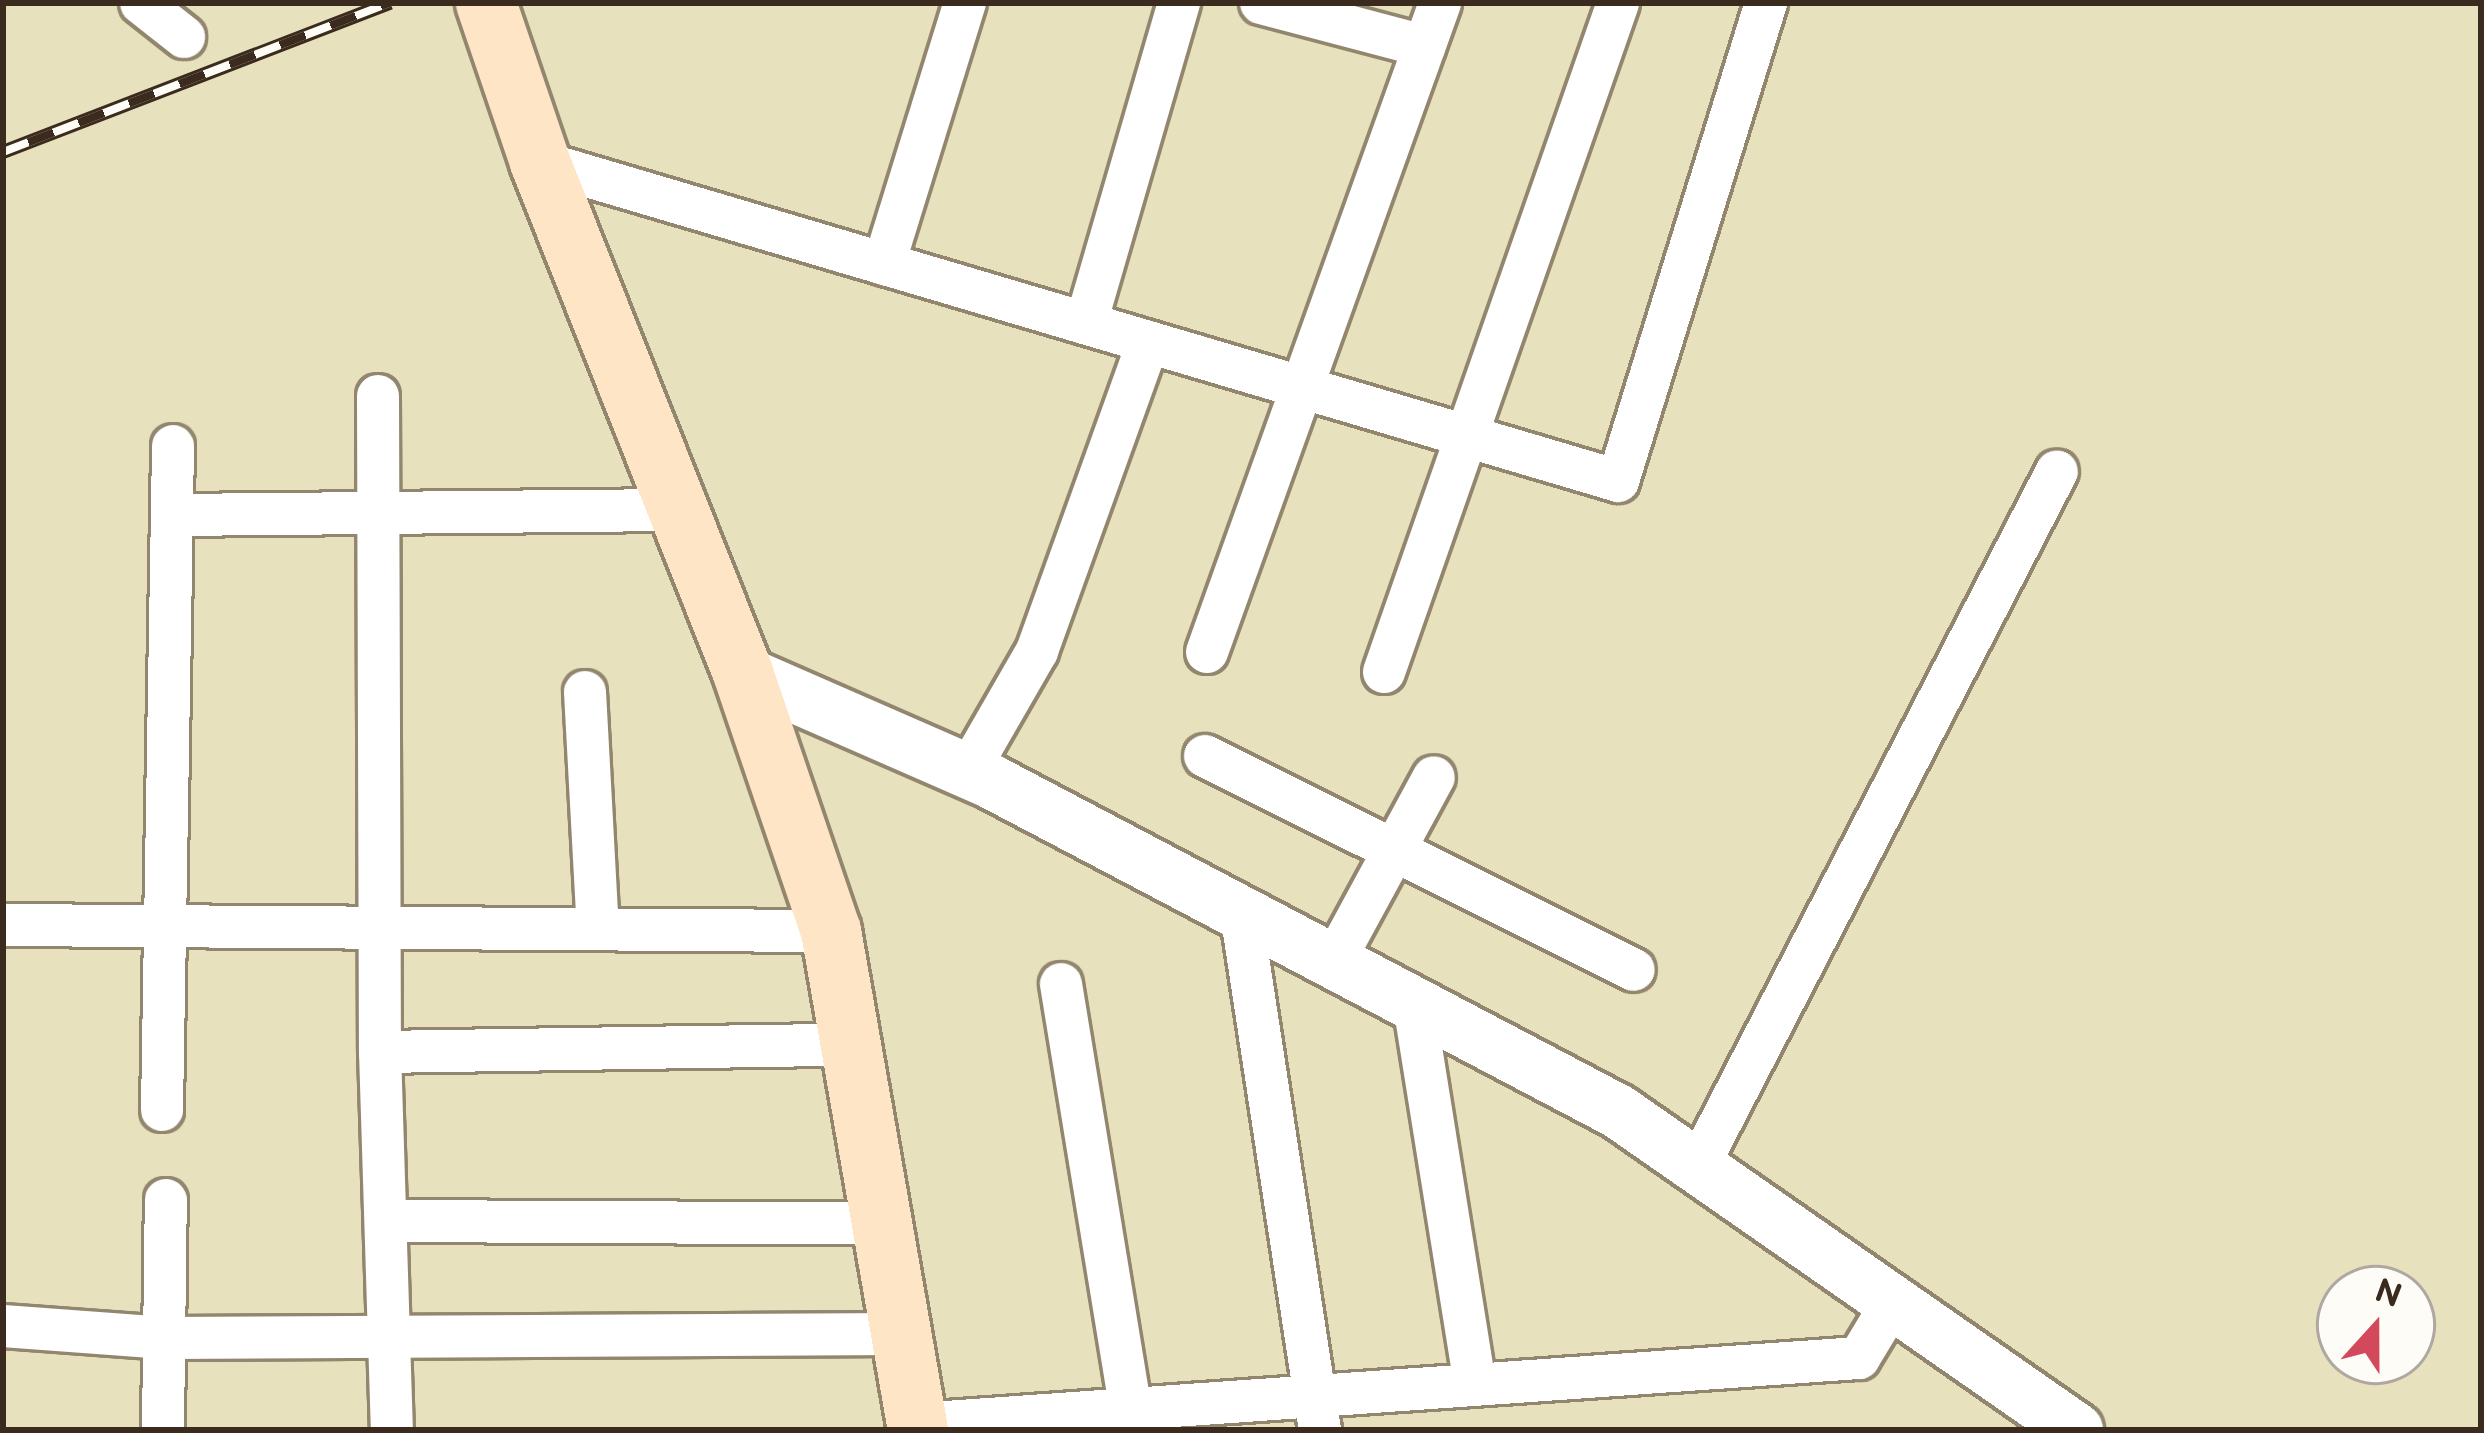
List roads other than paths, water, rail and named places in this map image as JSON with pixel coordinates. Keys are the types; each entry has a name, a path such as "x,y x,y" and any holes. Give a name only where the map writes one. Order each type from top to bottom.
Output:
{"main road":[{"path":"486,3 540,162 743,673 831,931 917,1427"}],"street":[{"path":"141,3 184,38"},
{"path":"884,264 964,3"},
{"path":"1086,323 1179,3"},
{"path":"1261,3 1424,46"},
{"path":"1207,652 1440,3"},
{"path":"1384,672 1618,3"},
{"path":"540,162 1618,481 1766,3"},
{"path":"968,771 1037,652 1148,342"},
{"path":"378,396 380,1052 394,1334 392,1430"},
{"path":"162,1110 173,446"},
{"path":"1697,1168 2057,471"},
{"path":"172,514 377,507 678,510"},
{"path":"743,673 968,771 1619,1112 1891,1306 2076,1430"},
{"path":"585,692 598,929"},
{"path":"1205,756 1634,970"},
{"path":"1334,961 1435,777"},
{"path":"1241,913 1317,1413"},
{"path":"3,925 831,931"},
{"path":"1061,984 1132,1419"},
{"path":"1414,1004 1475,1384"},
{"path":"380,1052 850,1045"},
{"path":"163,1430 166,1200"},
{"path":"389,1221 881,1223"},
{"path":"917,1427 1317,1413 1475,1384 1859,1358 1891,1306"},
{"path":"3,1326 166,1337 901,1334"}],"railway":[{"path":"3,152 390,3"}]}
